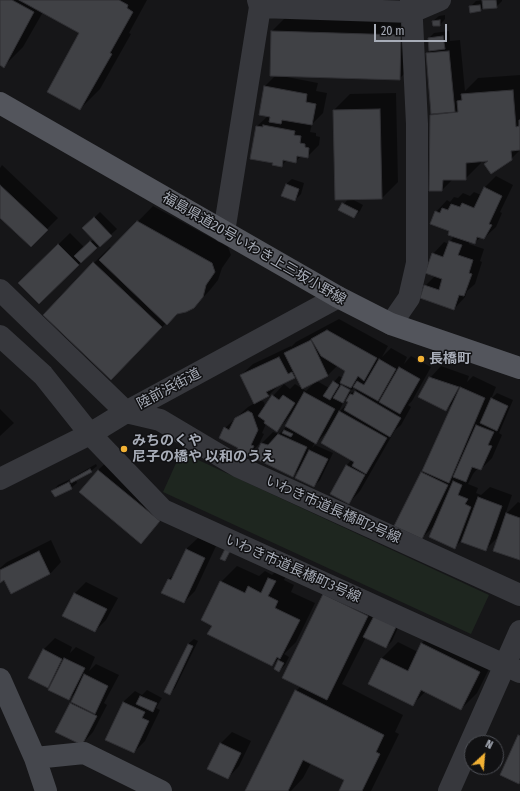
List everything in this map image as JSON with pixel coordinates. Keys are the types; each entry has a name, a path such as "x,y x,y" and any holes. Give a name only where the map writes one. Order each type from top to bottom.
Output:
{"main road":[{"name":"福島県道20号いわき上三坂小野線","path":"0,102 338,297 391,324 520,368"}],"street":[{"path":"224,232 259,4 412,6 440,0"},
{"path":"391,324 409,298 417,263 417,124 412,6"},
{"path":"0,290 126,412"},
{"name":"陸前浜街道","path":"0,479 90,434 126,412 338,297"},
{"name":"いわき市道長橋町3号線","path":"0,336 43,375 90,434 163,510 512,668"},
{"name":"いわき市道長橋町2号線","path":"126,412 160,420 239,467 520,595"},
{"path":"449,791 512,668 520,631"},
{"path":"1,684 35,758 46,791"},
{"path":"35,758 84,753 161,791"}],"shaded area":[{"path":"181,452 489,595 471,634 163,492"}],"building":[{"path":"0,0 12,0 34,12 4,68 0,65"},
{"path":"19,0 119,0 128,5 127,8 133,12 110,53 112,54 80,110 47,92 79,33"},
{"path":"482,0 496,0 497,8 483,9"},
{"path":"480,5 481,11 470,13 469,6"},
{"path":"440,20 440,26 433,26 432,21"},
{"path":"271,31 401,35 400,80 270,76"},
{"path":"443,36 445,49 429,51 428,38"},
{"path":"449,51 455,112 431,114 426,53"},
{"path":"264,86 307,94 306,102 316,104 312,125 282,120 281,124 269,122 270,117 259,115"},
{"path":"513,90 516,127 519,126 520,120 520,150 511,151 512,160 491,174 484,164 488,161 466,163 466,180 443,180 442,191 429,191 430,115 458,112 457,101 462,100 461,94"},
{"path":"380,109 382,199 335,200 333,110"},
{"path":"263,125 295,131 294,135 301,136 300,143 305,144 305,147 309,148 308,158 297,156 296,163 283,160 282,167 272,165 273,163 250,159 256,126 263,127"},
{"path":"286,184 299,189 295,201 281,196"},
{"path":"0,185 48,230 31,247 0,218"},
{"path":"484,187 502,196 489,224 492,225 484,239 477,237 475,244 448,235 449,231 430,224 435,211 440,213 442,208 448,210 451,204 460,207 462,203 474,208"},
{"path":"342,203 358,211 354,218 338,210"},
{"path":"94,217 112,236 100,247 82,228"},
{"path":"137,221 212,263 215,272 206,285 203,297 194,308 177,314 167,325 99,260"},
{"path":"90,241 97,248 81,263 74,256"},
{"path":"449,241 462,245 458,255 473,260 469,273 472,274 464,296 459,295 454,310 420,298 424,285 439,290 442,279 425,273 432,253 443,257"},
{"path":"58,244 79,265 39,304 18,283"},
{"path":"93,262 162,327 111,380 43,315"},
{"path":"327,330 377,358 364,381 358,376 351,388 340,383 345,371 321,356 311,339"},
{"path":"311,340 328,376 302,389 284,353"},
{"path":"279,357 288,374 292,372 295,378 266,392 269,396 254,404 240,375"},
{"path":"379,359 396,369 378,401 353,387 357,381 364,385"},
{"path":"399,367 420,379 400,414 379,402"},
{"path":"429,377 459,387 446,411 418,397"},
{"path":"333,381 339,385 330,400 323,396"},
{"path":"341,385 350,390 343,403 333,398"},
{"path":"460,387 485,398 449,483 422,471"},
{"path":"355,391 401,418 390,437 344,410 348,402 346,401 350,394 353,395"},
{"path":"304,392 335,409 316,444 285,426"},
{"path":"272,395 279,400 283,395 295,403 277,432 264,423 265,421 258,416"},
{"path":"491,398 508,406 497,431 480,423"},
{"path":"248,411 252,413 258,430 251,445 254,446 248,457 236,451 238,448 219,438 224,427 229,430 235,418"},
{"path":"339,411 387,438 366,474 352,466 354,462 321,443"},
{"path":"476,425 494,432 488,445 492,446 481,470 472,467 466,482 453,477"},
{"path":"284,430 293,434 291,437 282,433"},
{"path":"278,434 307,447 293,477 254,458 261,443 268,445"},
{"path":"309,450 328,459 314,487 295,478"},
{"path":"346,465 365,475 349,504 330,494"},
{"path":"90,469 92,472 71,483 70,480"},
{"path":"98,470 160,521 141,544 79,492"},
{"path":"421,472 448,485 422,539 394,526"},
{"path":"453,481 462,485 458,495 468,499 465,504 471,507 455,549 429,537"},
{"path":"69,482 72,489 55,497 51,491"},
{"path":"478,497 502,506 486,551 461,542"},
{"path":"506,513 520,518 520,560 493,551"},
{"path":"186,549 205,558 184,603 161,593 168,579 171,580"},
{"path":"225,549 230,551 225,561 220,559"},
{"path":"39,551 50,574 11,594 4,580 0,583 0,570"},
{"path":"268,578 276,581 268,596 278,601 275,608 300,620 280,659 277,657 272,666 207,634 212,626 201,620 220,581 245,593 248,586 261,593"},
{"path":"74,593 107,609 95,632 62,616"},
{"path":"323,594 368,616 327,700 282,678"},
{"path":"374,616 396,627 386,648 363,637"},
{"path":"421,643 480,672 461,710 421,690 413,706 368,684 381,658 408,671"},
{"path":"188,644 193,646 170,695 164,692"},
{"path":"43,649 62,659 48,688 28,678"},
{"path":"64,658 85,668 69,700 48,690"},
{"path":"278,660 284,663 279,672 274,669"},
{"path":"84,674 108,686 95,714 71,702"},
{"path":"295,690 384,735 376,752 380,754 362,791 339,791 344,780 303,760 288,791 245,791"},
{"path":"140,696 157,703 153,712 136,704"},
{"path":"123,702 145,712 142,718 149,721 134,753 105,740"},
{"path":"70,703 97,716 82,745 55,732"},
{"path":"518,735 520,736 519,784 500,775 504,775 504,766"},
{"path":"220,743 241,753 228,779 207,769"}],"place":[{"name":"長橋町","path":"421,359"},
{"name":"みちのくや 尼子の橋や 以和のうえ","path":"124,449"}]}
